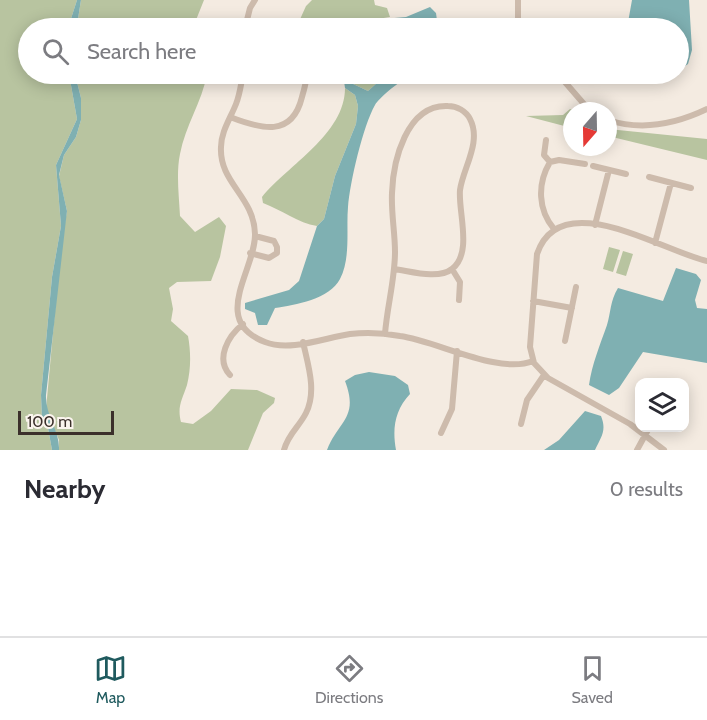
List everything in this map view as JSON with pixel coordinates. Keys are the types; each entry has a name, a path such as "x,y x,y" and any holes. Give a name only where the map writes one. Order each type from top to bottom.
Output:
{"street":[{"path":"248,18 255,0"},
{"path":"518,0 518,18"},
{"path":"241,84 240,93 222,134 221,161 228,177 251,210 255,237 237,303 243,324 256,338 270,344 303,342 349,334 385,334 422,340 512,365 533,361"},
{"path":"230,117 267,128 286,123 300,106 304,84"},
{"path":"567,84 582,102"},
{"path":"385,334 394,269 392,204 397,156 407,133 420,117 435,108 448,106 468,115 474,135 460,189 462,250 452,269 446,272 429,274 394,269"},
{"path":"617,122 635,125 659,124 682,120 707,109"},
{"path":"546,140 544,155 550,162"},
{"path":"554,230 543,214 541,203 544,172 550,162 559,160 585,164"},
{"path":"593,166 626,174"},
{"path":"595,225 609,170"},
{"path":"649,177 691,188"},
{"path":"655,243 671,183"},
{"path":"664,450 645,435 544,375 533,361 530,347 537,254 543,240 554,230 568,223 595,225 707,261"},
{"path":"250,253 268,258 277,253 274,241 255,237"},
{"path":"452,269 460,282 459,300"},
{"path":"565,341 576,287"},
{"path":"533,301 572,308"},
{"path":"230,375 224,366 225,347 230,336 243,324"},
{"path":"284,450 289,435 306,413 311,396 303,342"},
{"path":"441,433 452,409 457,351"},
{"path":"521,424 527,400 544,375"},
{"path":"637,450 647,432"}],"green space":[{"path":"0,0 77,0 71,18 18,18 18,84 71,84 77,119 56,165 61,226 52,277 41,395 42,420 48,428 52,450 0,450"},
{"path":"81,0 204,0 197,18 78,18"},
{"path":"312,0 374,0 375,5 387,8 390,17 301,18 306,6"},
{"path":"78,84 204,84 180,154 178,177 180,216 195,232 219,217 226,226 220,257 211,281 177,282 169,288 173,309 171,321 188,336 190,348 189,373 180,417 181,422 193,424 211,411 231,389 257,390 275,398 274,403 263,413 248,450 59,450 59,440 46,409 61,246 67,211 59,176 64,155 76,137 81,120 81,98"},
{"path":"353,84 376,84 368,91"},
{"path":"345,88 355,95 358,106 356,124 335,176 324,219 317,226 263,203 262,197 313,148 336,120"},
{"path":"563,115 563,126 526,116"},
{"path":"617,130 707,139 707,160 617,138"},
{"path":"609,247 620,250 613,272 603,269"},
{"path":"623,251 633,254 626,276 616,273"}],"water":[{"path":"77,0 81,0 78,18 71,18"},
{"path":"632,0 689,0 692,50 689,60 689,18 629,18"},
{"path":"430,7 436,13 437,18 394,18 406,17"},
{"path":"71,84 78,84 81,98 81,120 76,137 64,155 59,175 67,211 46,395 46,402 59,443 59,450 52,450 48,428 42,420 41,395 52,277 61,226 56,165 77,119"},
{"path":"344,84 353,84 368,91 376,84 398,84 375,105 362,140 351,183 347,253 343,271 335,286 328,292 302,303 275,308 267,325 258,325 255,313 245,309 245,303 289,290 299,281 317,226 324,219 335,176 356,124 358,106 355,95 345,88"},
{"path":"676,268 696,274 701,280 695,300 697,308 707,309 707,363 643,352 619,388 609,395 589,385 618,288 663,301"},
{"path":"369,372 395,376 408,385 410,394 401,406 396,420 394,434 396,450 327,450 349,411 349,393 345,381 355,375"},
{"path":"585,411 601,416 603,421 602,434 595,450 544,450 559,440"}]}
